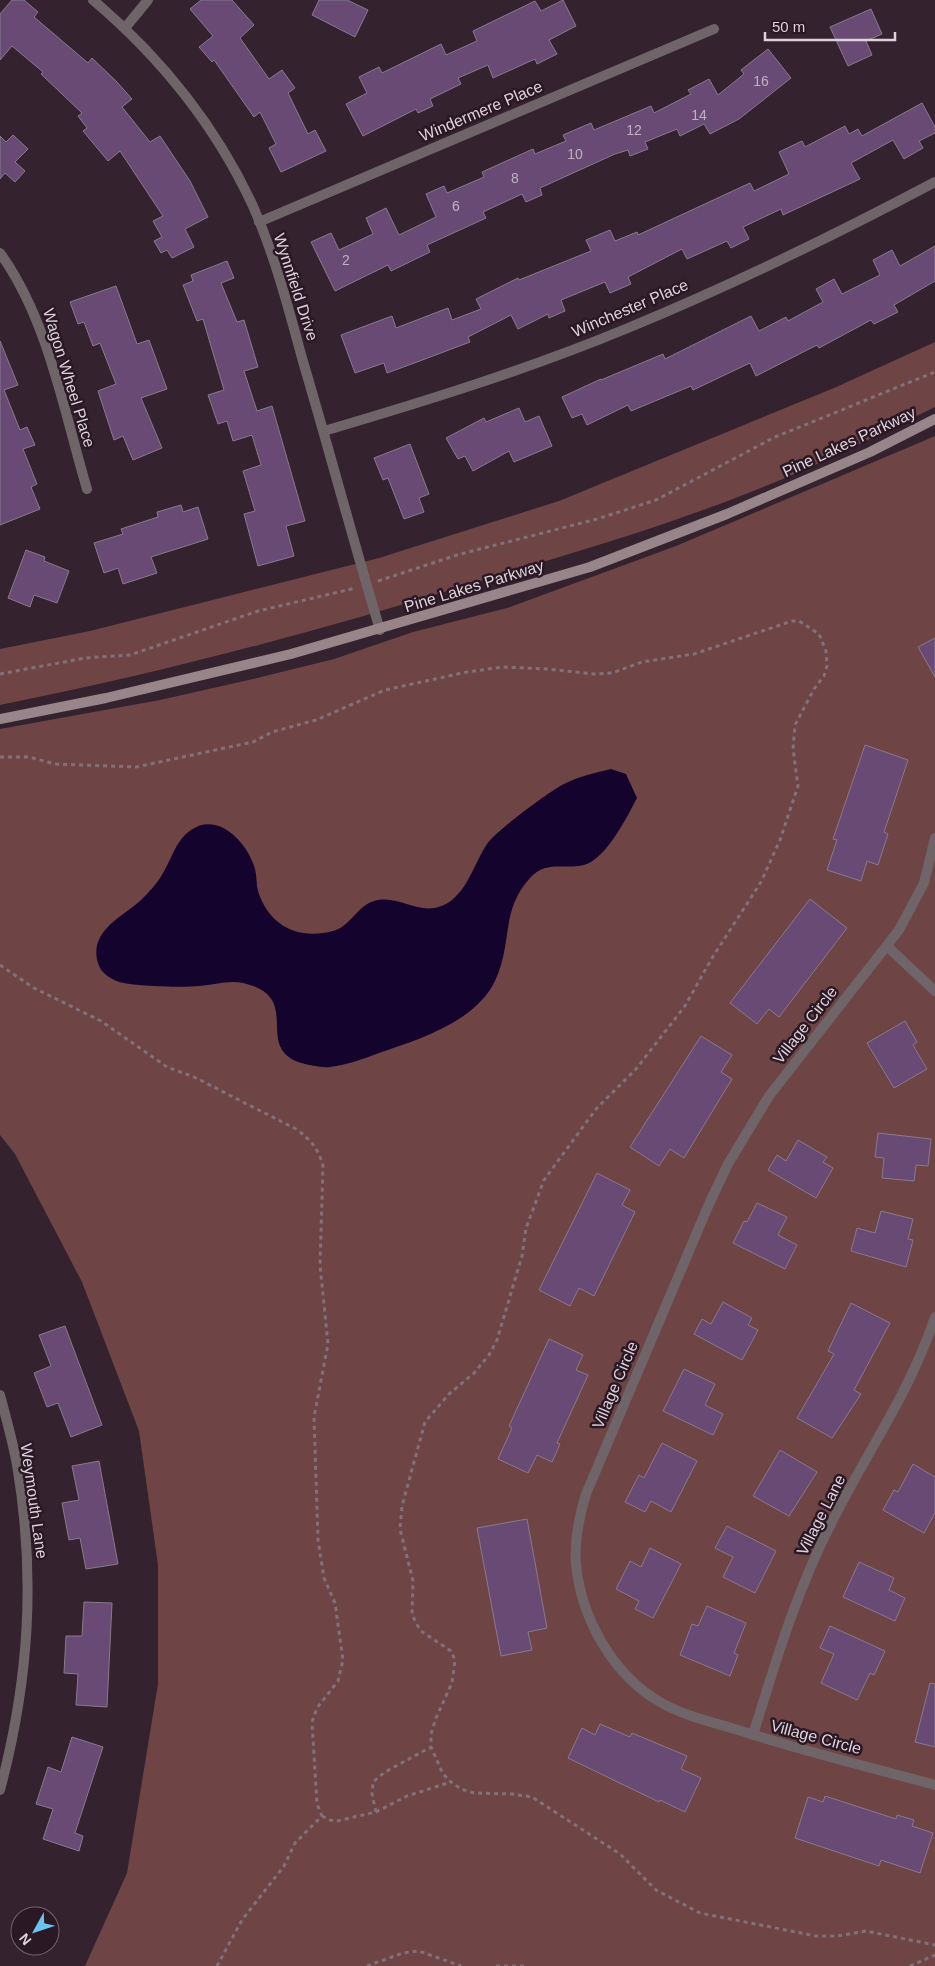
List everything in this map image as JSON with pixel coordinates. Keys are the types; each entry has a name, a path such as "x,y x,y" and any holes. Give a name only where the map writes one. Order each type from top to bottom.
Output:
{"street":[{"name":"Wynnfield Drive","path":"93,0 154,57 196,111 236,174 259,222 280,282 380,630"},
{"path":"125,28 148,0"},
{"name":"Windermere Place","path":"259,222 714,29"},
{"name":"Winchester Place","path":"324,431 523,367 627,328 807,247 935,182"},
{"name":"Wagon Wheel Place","path":"0,253 21,286 39,325 87,489"},
{"name":"Pine Lakes Parkway","path":"0,719 187,680 380,630 590,567 727,514 870,452 935,419"},
{"name":"Village Circle","path":"935,838 929,866 917,899 888,947 790,1068 750,1125 728,1164 709,1204 586,1494 578,1525 576,1564 582,1596 602,1643 621,1669 645,1692 674,1709 753,1735 935,1785"},
{"path":"888,947 935,991"},
{"name":"Village Lane","path":"753,1735 782,1641 814,1558 836,1514 900,1400 919,1360 935,1317"},
{"name":"Weymouth Lane","path":"0,1395 17,1464 28,1561 26,1650 23,1685 10,1753 0,1790"}],"path":[{"path":"378,582 457,555 597,519 656,500 776,437 935,372"},
{"path":"0,674 86,658 130,655 258,611 355,588"},
{"path":"0,757 29,757 55,764 136,767 253,742 272,732 316,720 385,690 467,672 503,667 594,674 612,673 642,662 694,654 792,621 800,621 820,634 824,640 827,666 824,676 801,711 793,735 798,786 795,801 761,882 712,958 684,1006 636,1069 596,1110 544,1180 526,1228 522,1256 497,1340 489,1355 474,1373 449,1394 425,1422 402,1506 400,1529 413,1581 412,1614 422,1631 451,1651 455,1660 452,1684 436,1718 432,1734 432,1747 443,1774 451,1782 461,1789 474,1793 512,1794 532,1797 620,1854 656,1890 700,1913 816,1936 836,1936 866,1931 935,1946"},
{"path":"0,965 34,988 101,1021 167,1067 194,1077 296,1129 311,1140 319,1151 323,1166 320,1265 328,1344 314,1417 318,1540 324,1578 335,1603 342,1660 338,1681 317,1708 312,1722 317,1804 322,1816 337,1821 376,1812 407,1796 451,1782"},
{"path":"376,1812 372,1794 373,1782 385,1772 432,1747"},
{"path":"217,1966 242,1920 284,1866 295,1843 322,1816"},
{"path":"367,1966 403,1953 419,1951 461,1966"},
{"path":"910,1966 935,1955"},
{"path":"496,1966 526,1966"}],"shaded area":[{"path":"935,342 935,407 824,461 720,504 611,541 349,620 234,652 0,705 0,649 90,631 379,558 559,501 834,388"},
{"path":"935,436 935,1966 85,1966 127,1873 158,1684 158,1565 139,1431 82,1282 15,1154 0,1135 0,729 160,700 253,679 334,659 413,632 507,608 676,546"},
{"path":"611,769 626,774 637,798 628,816 608,846 600,855 584,865 549,867 536,872 530,878 514,903 510,915 504,954 495,981 486,995 474,1008 460,1018 412,1042 361,1060 336,1066 323,1067 301,1063 287,1056 280,1046 277,1034 276,1010 271,999 261,990 237,982 182,987 146,986 119,982 103,972 98,963 96,950 98,941 103,933 114,921 136,905 150,891 161,877 182,839 191,830 201,825 211,824 221,827 239,840 246,849 256,872 258,891 263,903 277,921 286,928 297,932 320,933 339,929 363,907 374,901 394,901 422,908 432,908 452,900 463,888 487,844 510,822 567,782"}],"building":[{"path":"12,0 24,0 38,12 34,17 88,63 92,58 132,99 122,107 150,142 160,136 190,181 208,217 185,229 194,247 172,258 167,250 161,253 154,241 162,237 153,221 163,216 120,151 108,161 83,131 87,128 78,116 82,113 41,74 43,72 12,46 0,60 0,14"},
{"path":"201,0 232,0 254,25 240,38 269,79 282,70 295,88 288,93 308,134 315,130 326,151 281,172 269,148 276,144 260,112 254,117 214,60 212,62 199,47 213,36 190,9"},
{"path":"319,0 347,0 368,10 355,37 312,15"},
{"path":"563,0 576,26 549,40 557,54 537,64 535,59 493,78 488,65 458,78 461,84 430,99 433,106 418,113 416,109 363,136 346,104 367,93 359,77 379,67 382,73 441,44 446,55 477,41 473,31 535,1 541,11"},
{"path":"871,9 882,34 866,41 872,55 848,66 830,27"},
{"path":"768,49 791,78 739,119 710,134 704,124 680,136 677,129 645,142 648,149 630,156 628,150 615,154 540,188 542,195 526,202 522,194 483,212 486,218 427,245 430,252 391,271 388,265 335,291 311,242 331,233 339,250 373,234 366,218 386,208 399,235 436,217 426,194 444,186 447,193 484,177 482,172 533,149 535,154 566,141 563,135 591,123 594,130 651,106 654,113 691,94 688,90 709,79 718,95 744,74 741,70"},
{"path":"922,103 935,127 935,133 919,141 923,148 904,159 893,140 851,163 860,179 783,215 781,209 743,227 749,239 731,248 727,241 687,259 682,249 628,277 631,284 610,293 605,282 561,300 565,311 549,318 548,314 518,329 511,315 468,337 470,342 417,362 387,373 384,363 355,373 341,335 392,316 396,328 448,308 452,320 481,309 476,299 518,278 519,280 591,251 586,240 610,230 615,241 637,232 638,235 750,183 754,191 789,174 779,152 802,141 805,147 845,126 849,134 858,129 862,136"},
{"path":"13,135 28,149 15,162 25,171 15,182 5,173 0,179 0,136 6,142"},
{"path":"935,246 935,281 894,305 898,312 874,324 871,320 819,348 817,345 756,376 750,363 693,390 691,386 631,411 628,405 587,425 582,414 572,418 562,397 663,354 665,359 751,316 759,331 786,317 788,321 823,302 816,289 834,279 842,294 880,275 873,260 892,250 900,266"},
{"path":"227,261 234,278 221,283 237,322 244,320 258,367 244,371 257,411 272,406 305,521 286,526 294,556 258,566 244,514 255,511 243,471 261,465 252,435 233,441 227,421 218,424 208,395 224,390 203,319 197,321 183,285 193,281 191,275"},
{"path":"116,286 137,344 149,340 167,389 141,398 162,448 133,460 123,436 114,440 98,391 116,384 100,343 93,346 84,322 78,324 70,302"},
{"path":"0,341 18,385 4,390 20,430 27,427 35,445 23,449 37,484 31,487 40,509 0,525"},
{"path":"519,408 525,422 539,416 552,446 514,462 509,451 473,471 465,456 458,459 446,438 484,418 486,422"},
{"path":"410,444 429,494 419,498 424,512 404,519 388,478 383,480 374,458"},
{"path":"181,505 183,512 198,507 208,539 151,557 157,573 123,584 118,568 104,573 94,543 123,534 121,529 158,517 157,512"},
{"path":"26,550 45,557 44,561 69,571 57,603 34,595 30,607 8,598"},
{"path":"935,638 935,677 918,647"},
{"path":"865,745 908,760 884,832 888,834 878,865 867,861 861,881 827,870 837,840 833,839"},
{"path":"810,899 847,928 779,1017 769,1009 757,1024 730,1003"},
{"path":"905,1021 917,1042 913,1045 927,1069 894,1088 867,1043"},
{"path":"701,1036 732,1055 721,1072 732,1079 684,1158 670,1149 659,1166 630,1147"},
{"path":"878,1133 931,1139 928,1166 916,1165 914,1181 882,1178 884,1158 875,1157"},
{"path":"798,1140 827,1157 823,1162 833,1168 816,1198 768,1170 777,1155 786,1161"},
{"path":"597,1173 630,1190 622,1205 635,1212 594,1296 579,1288 570,1306 539,1290"},
{"path":"757,1203 787,1217 778,1235 797,1245 785,1269 733,1243 744,1221 747,1222"},
{"path":"881,1211 913,1219 908,1239 913,1240 906,1267 851,1251 857,1228 875,1233"},
{"path":"723,1302 752,1318 748,1325 758,1330 742,1360 694,1334 702,1319 711,1324"},
{"path":"851,1303 890,1323 854,1390 861,1394 832,1438 797,1418 834,1354 828,1351"},
{"path":"65,1326 102,1425 71,1437 58,1403 47,1407 34,1373 51,1366 39,1335"},
{"path":"549,1339 583,1355 576,1370 588,1375 557,1443 560,1444 552,1462 537,1455 528,1473 498,1459 512,1428 509,1426"},
{"path":"684,1369 715,1384 705,1405 723,1414 713,1435 663,1411"},
{"path":"662,1443 697,1461 671,1512 651,1501 645,1512 625,1502 639,1475 644,1478"},
{"path":"780,1450 817,1472 789,1516 753,1496"},
{"path":"99,1461 118,1564 86,1569 80,1538 69,1540 62,1503 79,1500 72,1466"},
{"path":"913,1464 935,1477 935,1513 924,1533 883,1510 894,1490 898,1492"},
{"path":"527,1519 547,1628 528,1632 532,1650 501,1656 477,1528"},
{"path":"727,1526 776,1551 755,1593 723,1577 733,1557 715,1548"},
{"path":"650,1548 681,1564 653,1618 635,1609 639,1601 616,1589 630,1561 641,1567"},
{"path":"859,1562 894,1578 889,1590 905,1598 895,1621 843,1597"},
{"path":"84,1602 112,1603 107,1707 76,1705 78,1674 64,1673 66,1636 82,1636"},
{"path":"707,1606 746,1623 734,1653 738,1655 730,1676 680,1655 692,1624 698,1626"},
{"path":"830,1626 885,1651 874,1675 870,1673 857,1700 821,1683 834,1654 820,1648"},
{"path":"930,1683 935,1684 935,1747 915,1742"},
{"path":"600,1724 630,1737 632,1733 687,1756 681,1769 701,1778 685,1812 660,1800 659,1802 568,1758 582,1728 595,1735"},
{"path":"72,1737 103,1747 75,1833 83,1836 79,1851 43,1839 53,1809 36,1804 48,1767 61,1772"},
{"path":"825,1796 896,1819 897,1815 914,1820 912,1826 933,1833 920,1873 881,1860 879,1866 795,1838 808,1797 823,1802"}]}
